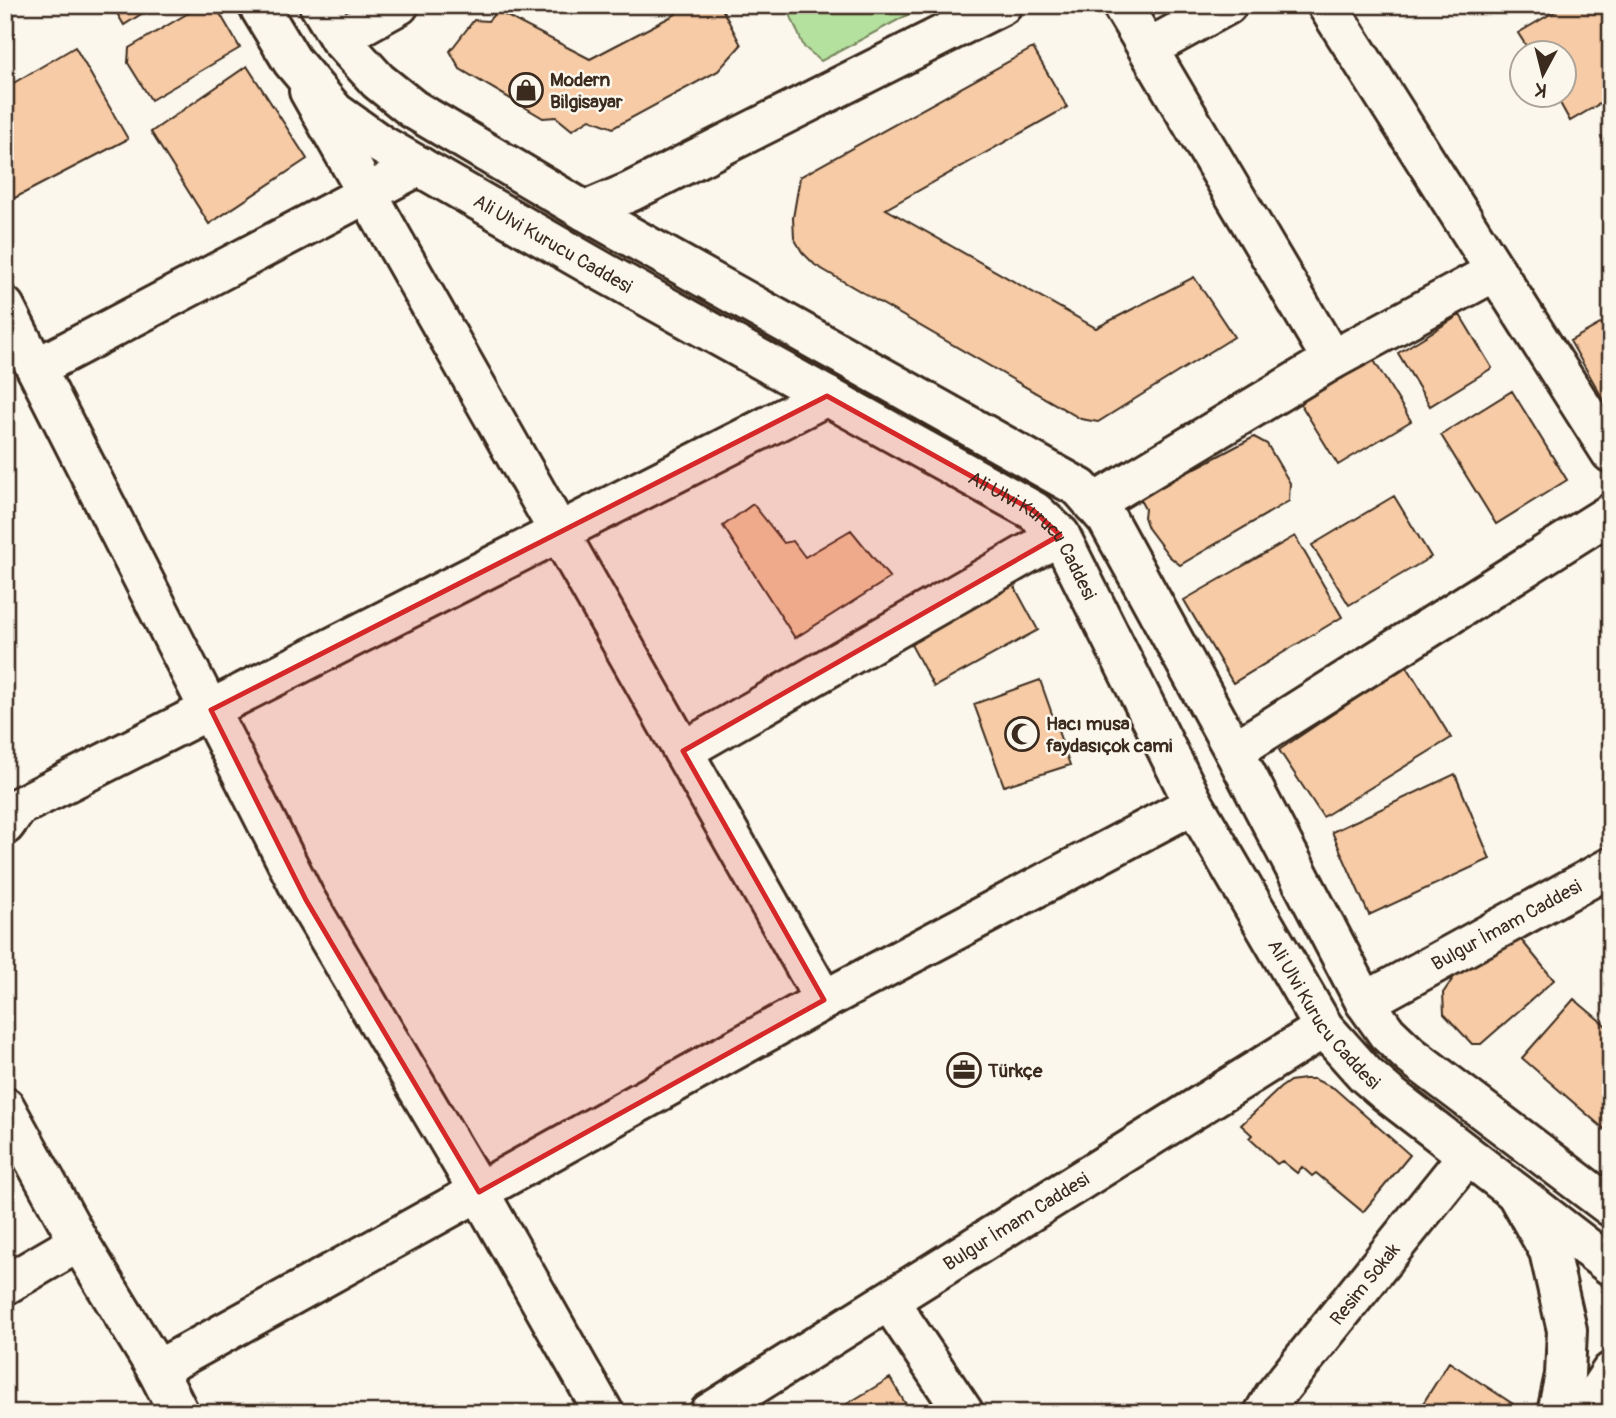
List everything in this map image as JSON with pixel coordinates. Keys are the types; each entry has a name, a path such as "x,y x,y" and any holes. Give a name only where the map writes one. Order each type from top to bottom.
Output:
{"street":[{"name":"Ali Ulvi Kurucu Caddesi","path":"258,5 292,61 335,112 380,144 1034,512 1060,536 1194,804 1324,1028 1366,1075 1611,1266"},
{"name":"Ali Ulvi Kurucu Caddesi","path":"319,5 340,38 378,81 413,109 585,211 1080,488 1107,519 1234,751 1365,1002 1387,1033 1410,1055 1611,1207"},
{"path":"340,38 399,5"},
{"path":"585,211 642,186 1002,5"},
{"path":"1122,5 1332,360"},
{"path":"1149,48 1227,5"},
{"path":"1327,5 1611,453"},
{"path":"292,61 824,1000"},
{"path":"36,368 419,166"},
{"path":"1093,504 1332,360 1496,271"},
{"path":"5,307 306,900 479,1192 604,1413"},
{"path":"5,825 18,807 827,396"},
{"path":"1234,751 1611,513"},
{"path":"683,751 1060,536"},
{"path":"157,1370 824,1000 1194,804"},
{"name":"Bulgur İmam Caddesi","path":"1365,1002 1611,867"},
{"name":"Bulgur İmam Caddesi","path":"709,1413 1324,1028"},
{"path":"5,1107 79,1242 157,1370 179,1413"},
{"name":"Resim Sokak","path":"1264,1413 1274,1396 1467,1156"},
{"path":"1572,1176 1611,1186"},
{"path":"1516,1192 1549,1251 1567,1330 1565,1375 1557,1413"},
{"path":"5,1285 79,1242"},
{"path":"889,1301 964,1413"},
{"path":"1584,1413 1611,1372"}],"highlighted area":[{"path":"827,396 1034,511 1060,535 683,751 824,1000 479,1192 306,900 211,710"}],"green space":[{"path":"786,5 926,5 821,61 804,47"}],"building":[{"path":"112,5 155,5 124,25"},
{"path":"202,5 215,5 240,48 151,100 128,63 129,48"},
{"path":"672,5 720,5 741,45 718,71 613,128 590,119 572,130 556,117 543,118 460,69 450,51 474,20 488,21 497,11 590,59 676,14"},
{"path":"1566,5 1611,5 1611,97 1570,121 1563,108 1578,108 1578,38 1521,38 1518,33"},
{"path":"75,47 128,139 5,203 5,88"},
{"path":"1033,48 1067,107 886,209 1096,328 1194,277 1234,337 1098,422 1081,419 815,265 802,252 794,238 793,218 800,177"},
{"path":"247,66 307,159 209,224 151,132"},
{"path":"1611,132 1611,154 1601,137"},
{"path":"1460,315 1492,368 1430,406 1398,353"},
{"path":"1611,318 1611,413 1570,341"},
{"path":"1373,359 1411,421 1338,465 1300,403"},
{"path":"1512,391 1567,480 1496,524 1441,435"},
{"path":"1254,437 1267,444 1290,483 1289,501 1180,565 1169,556 1148,528 1144,517 1145,509 1139,498"},
{"path":"1394,496 1431,557 1349,605 1312,545"},
{"path":"753,504 784,543 793,541 805,557 851,530 890,578 795,638 723,526"},
{"path":"1295,536 1342,617 1233,683 1184,600"},
{"path":"1013,584 1038,630 934,687 909,641"},
{"path":"1406,665 1451,738 1323,817 1279,750"},
{"name":"Hacı musa faydasıçok cami","path":"1040,680 1070,765 1004,786 974,704"},
{"path":"1455,774 1490,859 1369,915 1332,832"},
{"path":"1518,936 1554,980 1481,1044 1472,1044 1444,1014 1443,993 1460,968"},
{"path":"1574,999 1611,1030 1611,1135 1522,1058"},
{"path":"1314,1079 1334,1088 1410,1155 1363,1212 1316,1173 1312,1176 1302,1167 1297,1173 1282,1161 1277,1164 1249,1138 1252,1135 1241,1125 1280,1088 1290,1081"},
{"path":"1449,1362 1513,1404 1511,1413 1417,1413"},
{"path":"890,1378 911,1413 832,1413"}],"place":[{"name":"Modern Bilgisayar","path":"526,90"},
{"name":"Hacı musa faydasıçok cami","path":"1022,734"},
{"name":"Türkçe","path":"964,1070"}]}
